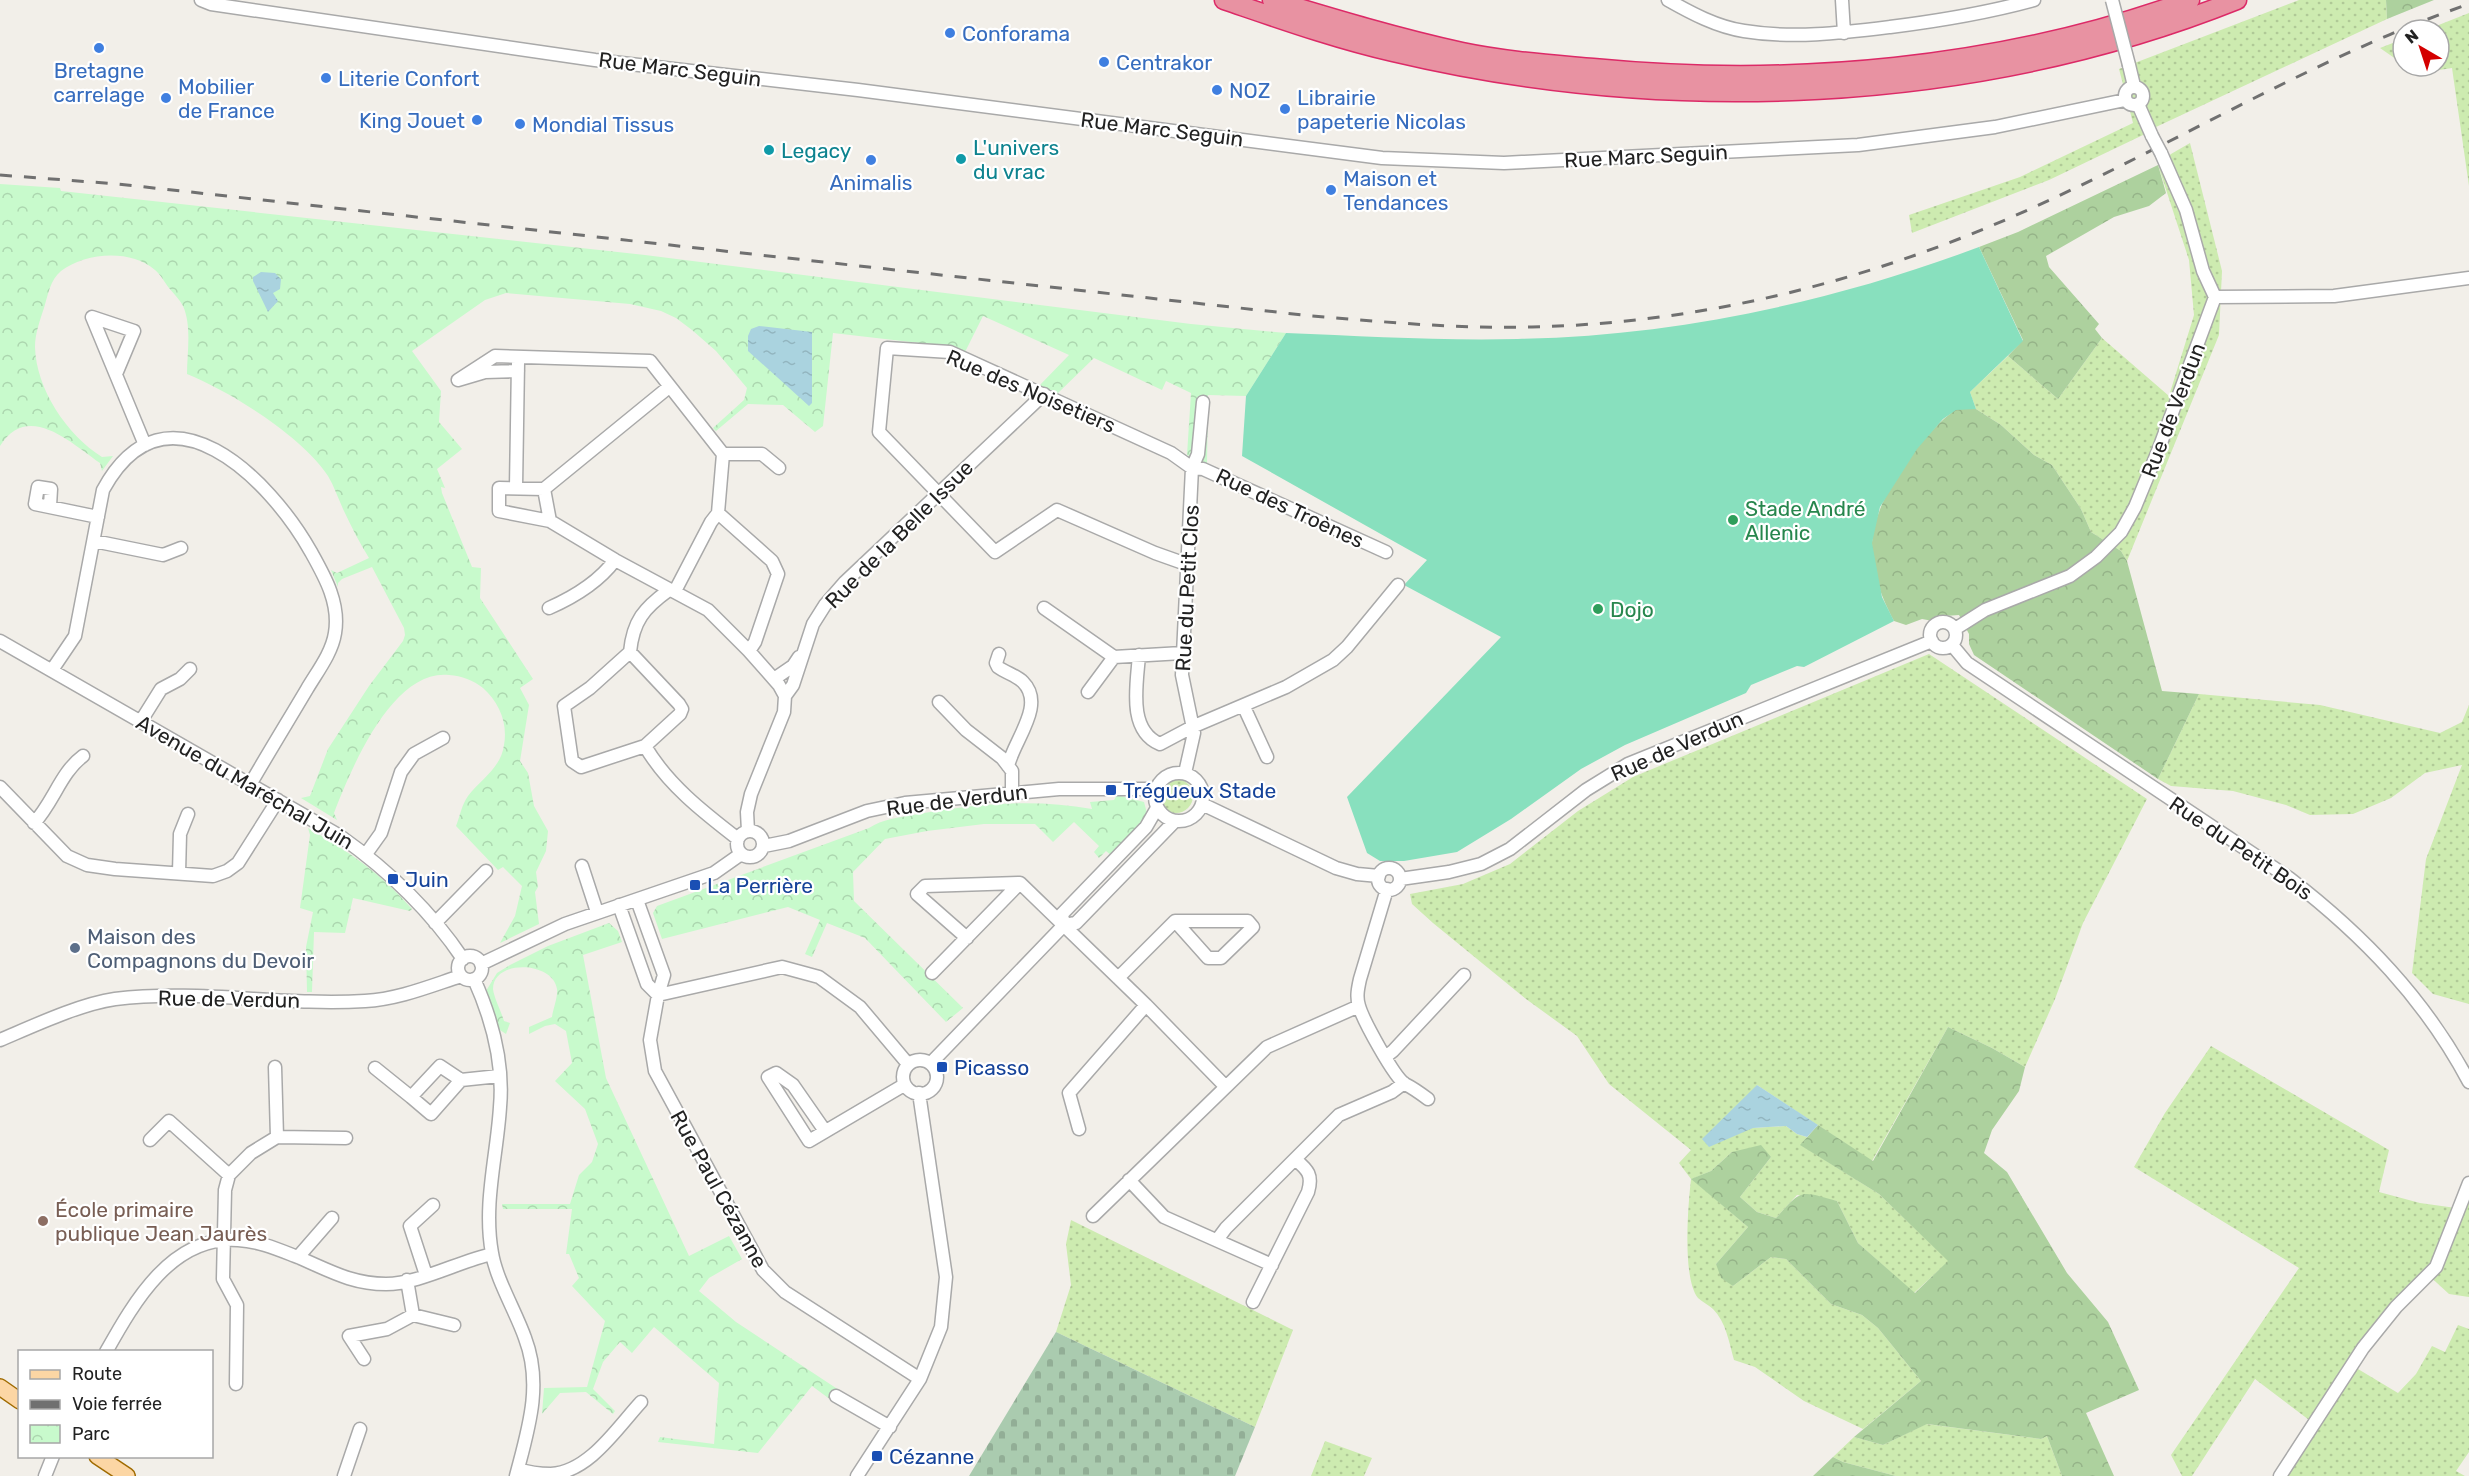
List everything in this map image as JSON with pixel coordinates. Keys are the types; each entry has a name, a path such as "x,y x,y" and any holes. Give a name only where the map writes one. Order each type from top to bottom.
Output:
{"highway":[{"path":"1224,0 1349,41 1465,67 1551,81 1639,89 1729,92 1822,89 1939,78 1995,68 2082,49 2155,29 2237,0"},
{"path":"1272,0 1373,31 1464,52 1549,64 1644,73 1733,77 1825,74 1927,63 2054,39 2114,24 2190,0"}],"main road":[{"path":"0,1387 18,1400"},
{"path":"100,1458 127,1476"}],"street":[{"name":"Rue Marc Seguin","path":"201,0 210,4 595,60 858,90 1382,158 1504,163 1858,145 1995,127 2125,100"},
{"path":"1668,0 1716,23 1743,31 1793,36 1844,33 1965,15 2034,0"},
{"path":"1842,0 1844,33"},
{"path":"2112,0 2134,87"},
{"path":"2134,87 2140,88 2143,94 2142,100 2138,104 2129,104 2125,100 2126,91 2134,87"},
{"path":"2138,104 2186,210 2203,271 2215,297 2334,296 2469,278"},
{"name":"Rue de Verdun","path":"1955,629 1985,610 2070,576 2096,557 2121,532 2135,507 2158,451 2215,297"},
{"path":"116,374 134,331 92,317 145,445"},
{"name":"Rue des Noisetiers","path":"937,494 879,432 886,348 950,352 1171,453 1192,468"},
{"path":"518,371 485,372 458,380 495,356 650,361 723,454 718,513 672,591 639,619 632,634 630,652 590,688 564,706 572,761 581,767 645,746 680,714 682,709 630,652"},
{"path":"516,487 518,356"},
{"path":"669,387 544,489 499,488 499,511 550,521 615,560 708,610 749,651 785,696"},
{"name":"Rue de la Belle Issue","path":"743,835 751,794 784,712 785,696 793,685 813,624 825,604 845,582 1044,394"},
{"name":"Rue du Petit Clos","path":"1185,773 1194,733 1183,687 1182,653 1186,564 1192,468 1198,454 1203,402"},
{"path":"52,670 75,636 103,490 113,472 126,458 145,445 168,439 195,441 214,448 251,474 296,526 324,576 336,607 335,634 326,657 251,783"},
{"path":"723,454 762,454 779,468"},
{"name":"Rue des Troènes","path":"1192,468 1203,469 1386,552"},
{"path":"544,489 550,521"},
{"path":"937,494 995,552 1057,510 1155,553 1186,564"},
{"path":"50,506 98,517"},
{"path":"718,513 772,561 778,574 755,642 749,651"},
{"path":"94,541 163,555 181,548"},
{"path":"549,608 575,596 608,570 615,560"},
{"path":"1139,655 1136,695 1139,723 1150,740 1160,744 1192,727 1244,707 1286,687 1333,660 1347,647 1398,585"},
{"path":"1044,608 1114,657 1182,653"},
{"path":"1946,622 1955,629 1956,638 1952,645 1940,648 1932,640 1931,633 1938,624 1946,622"},
{"name":"Rue de Verdun","path":"1400,879 1449,872 1480,864 1509,849 1586,790 1628,764 1932,640"},
{"name":"Avenue du Maréchal Juin","path":"0,641 340,836 366,854 409,892 463,959"},
{"name":"Rue du Petit Bois","path":"1952,645 1967,663 2289,878 2329,909 2352,929 2408,989 2453,1052 2469,1082"},
{"path":"774,680 793,666 805,648"},
{"path":"999,654 996,663 998,666 1021,680 1032,696 1032,707 1008,766"},
{"path":"1088,692 1114,657"},
{"path":"141,721 161,688 180,679 190,669"},
{"path":"939,702 966,730 1002,758 1012,771 1012,793"},
{"path":"1244,707 1267,757"},
{"path":"366,854 381,832 401,772 414,754 443,738"},
{"path":"645,746 657,767 707,816 743,835 760,835 764,846 756,856 748,858 741,854 737,847 743,835"},
{"path":"34,823 45,812 73,764 83,756"},
{"path":"1178,772 1185,773 1198,782 1202,789 1202,804 1194,816 1188,819 1175,821 1167,819 1157,808 1154,795 1156,789 1164,777 1178,772"},
{"path":"0,787 67,856 87,865 213,876 227,871 238,863 278,800"},
{"name":"Rue de Verdun","path":"764,846 789,841 867,811 905,803 1094,788 1156,789"},
{"name":"Rue de Verdun","path":"1202,804 1336,868 1357,874 1379,876 1383,870 1389,868 1396,870 1400,879 1397,886 1387,889"},
{"path":"1064,925 1062,914 1146,827 1157,808"},
{"path":"178,873 180,834 188,814"},
{"path":"931,1063 1064,925 1076,923 1175,821"},
{"path":"481,964 540,934 597,912 714,873 741,854"},
{"path":"582,866 597,912"},
{"path":"435,923 486,871"},
{"path":"1379,876 1381,886 1387,889 1360,978 1357,993 1359,1006 1385,1057 1404,1083 1428,1099"},
{"path":"932,973 1020,883"},
{"path":"967,938 917,894 925,886 1020,883 1146,1005 1225,1086"},
{"name":"Rue Paul Cézanne","path":"637,900 664,975 650,1040 655,1071 763,1270 784,1292 920,1379"},
{"path":"619,905 647,984 658,995 782,967 819,977 860,1007 908,1064"},
{"path":"1118,978 1174,921 1248,921 1253,927 1221,958 1208,958 1174,921"},
{"path":"468,977 481,971 481,964 473,956 463,959 458,969 468,977 493,1029 499,1076 500,1106 489,1206 492,1254 526,1339 533,1366 535,1393 517,1473 551,1474 578,1466 641,1402"},
{"path":"1385,1057 1464,975"},
{"name":"Rue de Verdun","path":"0,1040 114,999 166,996 365,1001 402,996 468,977"},
{"path":"1079,1129 1069,1092 1146,1005"},
{"path":"1093,1216 1267,1047 1359,1006"},
{"path":"921,1060 931,1063 937,1073 936,1085 927,1093 911,1092 904,1085 903,1074 908,1064 921,1060"},
{"path":"411,1097 440,1066 461,1080 499,1076"},
{"path":"275,1067 277,1137"},
{"path":"375,1068 431,1114 461,1080"},
{"path":"825,1131 793,1085 776,1073 768,1077 809,1141 904,1085"},
{"path":"1217,1240 1226,1228 1339,1115 1392,1092 1404,1083"},
{"path":"857,1476 920,1379 941,1328 946,1277 919,1093"},
{"path":"150,1140 169,1121 229,1175"},
{"path":"236,1384 237,1305 223,1279 225,1190 229,1175 251,1153 277,1137 346,1138"},
{"path":"1253,1302 1311,1183 1308,1171 1295,1160"},
{"path":"1129,1180 1164,1217 1272,1264"},
{"path":"2280,1476 2363,1348 2396,1307 2436,1267 2469,1183"},
{"path":"426,1275 410,1226 433,1205"},
{"path":"298,1257 332,1218"},
{"path":"107,1350 132,1308 158,1274 170,1263 200,1246 223,1240 263,1244 298,1257 332,1274 358,1281 389,1284 492,1254"},
{"path":"407,1280 413,1315"},
{"path":"364,1359 349,1336 387,1329 413,1315 454,1324"},
{"path":"836,1396 890,1427"},
{"path":"344,1476 360,1429"},
{"path":"45,1476 52,1458"}],"green space":[{"path":"2299,0 2386,0 2387,19 2156,127 2049,180 1912,233 1909,215 2020,177 2133,123 2119,69"},
{"path":"2386,0 2434,0 2387,19"},
{"path":"2469,13 2469,186 2451,68 2451,20"},
{"path":"2391,44 2391,56 2380,48"},
{"path":"2190,143 2222,271 2219,335 2127,561 2121,551 2091,532 2081,509 2052,465 2034,455 2001,425 1976,409 1970,392 2008,356 2058,399 2102,338 2169,396 2194,315 2189,260 2158,165"},
{"path":"2158,165 2166,193 2149,206 2114,217 2046,256 2049,267 2099,324 2095,329 2102,338 2058,399 2008,356 2023,340 1979,247 2018,232"},
{"path":"0,184 60,188 61,191 645,255 1191,324 1286,333 1246,396 1208,395 1207,464 1187,455 1191,393 1166,381 1162,390 1094,358 1057,394 1039,386 1069,355 983,316 965,352 954,347 833,333 823,426 815,432 783,405 748,404 716,431 713,428 744,400 747,388 716,351 676,318 661,311 630,304 506,293 485,300 412,351 441,391 439,422 462,449 437,469 445,488 441,487 442,493 472,567 481,568 480,598 533,679 520,688 529,705 520,761 528,773 534,806 548,831 546,851 536,872 538,887 535,892 539,924 500,943 515,916 522,886 503,867 498,870 456,826 466,799 495,767 504,745 505,729 498,706 479,685 458,676 428,677 409,688 392,704 376,725 351,772 334,813 337,820 301,798 310,796 328,749 369,686 403,641 404,628 372,567 342,579 338,587 331,570 337,573 369,558 328,476 316,461 284,431 264,417 224,392 187,374 186,314 183,306 155,270 145,263 121,256 95,257 71,265 61,271 52,283 38,327 35,347 37,363 47,394 66,424 89,448 102,457 113,456 102,471 100,463 63,437 36,426 23,427 11,433 0,446"},
{"path":"1979,247 2023,341 1970,392 1976,409 1956,410 1943,419 1917,449 1880,507 1872,543 1882,597 1894,621 1804,667 1797,666 1751,685 1746,693 1625,745 1581,769 1511,819 1457,852 1404,861 1380,861 1367,853 1347,797 1501,637 1404,585 1427,560 1242,456 1246,396 1286,333 1402,338 1518,339 1636,331 1694,323 1810,299 1924,267"},
{"path":"1956,409 1976,409 2001,425 2034,455 2052,465 2081,509 2091,532 2121,551 2127,561 2162,691 2199,694 2158,779 1974,655 1969,644 1969,634 1959,615 1945,616 1933,621 1922,619 1906,625 1894,621 1875,573 1872,542 1875,524 1890,487 1914,451"},
{"path":"1929,654 2147,799 2083,923 2055,999 2025,1067 1948,1027 1872,1161 1757,1085 1753,1128 1786,1126 1797,1134 1807,1137 1801,1145 1879,1194 1949,1261 1914,1293 1858,1243 1837,1201 1797,1195 1776,1218 1757,1212 1740,1197 1771,1157 1732,1152 1711,1171 1692,1179 1748,1227 1716,1264 1733,1286 1771,1257 1786,1259 1831,1304 1862,1315 1878,1328 1921,1381 1863,1429 1804,1401 1755,1367 1734,1360 1721,1320 1713,1309 1698,1298 1690,1275 1687,1241 1691,1179 1679,1163 1691,1150 1609,1084 1577,1036 1526,999 1433,923 1412,904 1410,894 1463,884 1510,864 1578,811 1633,777"},
{"path":"2199,694 2320,705 2440,733 2462,722 2469,705 2469,1004 2433,994 2412,973 2426,859 2462,765 2425,773 2391,798 2353,814 2310,815 2286,805 2233,791 2171,786 2158,779"},
{"path":"1176,779 1188,784 1193,796 1188,808 1176,813 1164,808 1159,796 1164,784"},
{"path":"1117,795 1144,802 1148,817 1112,856 1106,851 1099,858 1094,852 1099,846 1074,822 1053,842 1035,824 984,824 885,839 853,872 854,901 963,1008 946,1022 865,938 827,923 812,957 805,954 820,920 788,907 662,939 653,913 657,906 890,819 957,808 1002,804 1048,804 1092,809 1090,802 1114,800"},
{"path":"308,828 364,864 412,909 410,911 353,898 345,933 314,932 312,992 307,992 306,947 313,912 300,908 310,835"},
{"path":"609,923 618,931 622,942 583,955 606,1078 689,1256 729,1236 742,1259 709,1278 699,1291 736,1322 839,1390 831,1400 812,1386 758,1453 658,1442 660,1437 714,1444 719,1383 654,1327 632,1353 620,1342 603,1362 593,1389 615,1411 613,1414 586,1392 560,1393 542,1414 544,1388 587,1387 605,1321 572,1286 579,1278 569,1254 566,1254 572,1209 503,1209 502,1204 570,1204 579,1175 592,1162 598,1144 585,1109 555,1081 572,1063 566,1031 555,1024 529,1034 529,1027 552,1017 557,992 553,980 545,973 523,967 502,972 496,979 493,989 504,1021 510,1023 506,1034 497,1028 486,991 497,973 510,965 548,946"},
{"path":"1948,1027 2025,1067 2019,1091 1992,1130 1984,1153 2007,1172 2067,1273 2108,1322 2139,1390 2086,1413 2114,1476 2062,1476 2047,1436 2041,1439 1927,1424 1883,1445 1854,1437 1921,1381 1878,1328 1862,1315 1831,1304 1786,1259 1771,1257 1733,1286 1721,1278 1716,1264 1748,1227 1691,1179 1711,1171 1732,1152 1761,1145 1771,1157 1740,1197 1757,1212 1776,1218 1802,1194 1837,1201 1858,1243 1915,1293 1948,1261 1879,1194 1800,1145 1818,1125 1873,1161"},
{"path":"2211,1046 2389,1150 2379,1192 2420,1203 2463,1209 2469,1194 2469,1297 2449,1294 2425,1272 2348,1363 2398,1393 2416,1374 2432,1346 2445,1352 2458,1325 2469,1329 2469,1452 2456,1471 2465,1476 2289,1476 2287,1475 2317,1426 2255,1379 2192,1476 2182,1476 2171,1455 2299,1268 2134,1167 2165,1113"},
{"path":"1071,1220 1293,1330 1255,1427 1056,1332 1071,1285 1066,1244"},
{"path":"1056,1332 1255,1427 1235,1476 969,1476"},
{"path":"1926,1424 2041,1439 2047,1436 2062,1476 1896,1476 1843,1462 1833,1457 1854,1437 1883,1445"},
{"path":"1325,1441 1372,1458 1364,1476 1311,1476"},
{"path":"1833,1457 1843,1462 1896,1476 1813,1476"}],"water":[{"path":"261,272 275,273 281,279 280,289 273,293 278,301 268,312 253,281 253,277"},
{"path":"759,326 812,332 812,403 809,406 748,351 748,336 751,329"},
{"path":"1757,1085 1818,1125 1807,1137 1797,1134 1786,1126 1753,1128 1709,1147 1702,1139"}],"railway":[{"path":"0,175 118,184 1312,316 1477,327 1597,324 1725,307 1787,293 1910,257 2030,209 2357,49 2469,4"}],"place":[{"name":"Conforama","path":"950,33"},
{"name":"Bretagne carrelage","path":"99,48"},
{"name":"Centrakor","path":"1104,62"},
{"name":"Literie Confort","path":"326,78"},
{"name":"NOZ","path":"1217,90"},
{"name":"Mobilier de France","path":"166,98"},
{"name":"Librairie papeterie Nicolas","path":"1285,109"},
{"name":"King Jouet","path":"477,120"},
{"name":"Mondial Tissus","path":"520,124"},
{"name":"Legacy","path":"769,150"},
{"name":"L'univers du vrac","path":"961,159"},
{"name":"Animalis","path":"871,160"},
{"name":"Maison et Tendances","path":"1331,190"},
{"name":"Stade André Allenic","path":"1733,520"},
{"name":"Dojo","path":"1598,609"},
{"name":"Trégueux Stade","path":"1111,790"},
{"name":"Juin","path":"393,879"},
{"name":"La Perrière","path":"695,885"},
{"name":"Maison des Compagnons du Devoir","path":"75,948"},
{"name":"Picasso","path":"942,1067"},
{"name":"École primaire publique Jean Jaurès","path":"43,1221"},
{"name":"Cézanne","path":"877,1456"}]}
